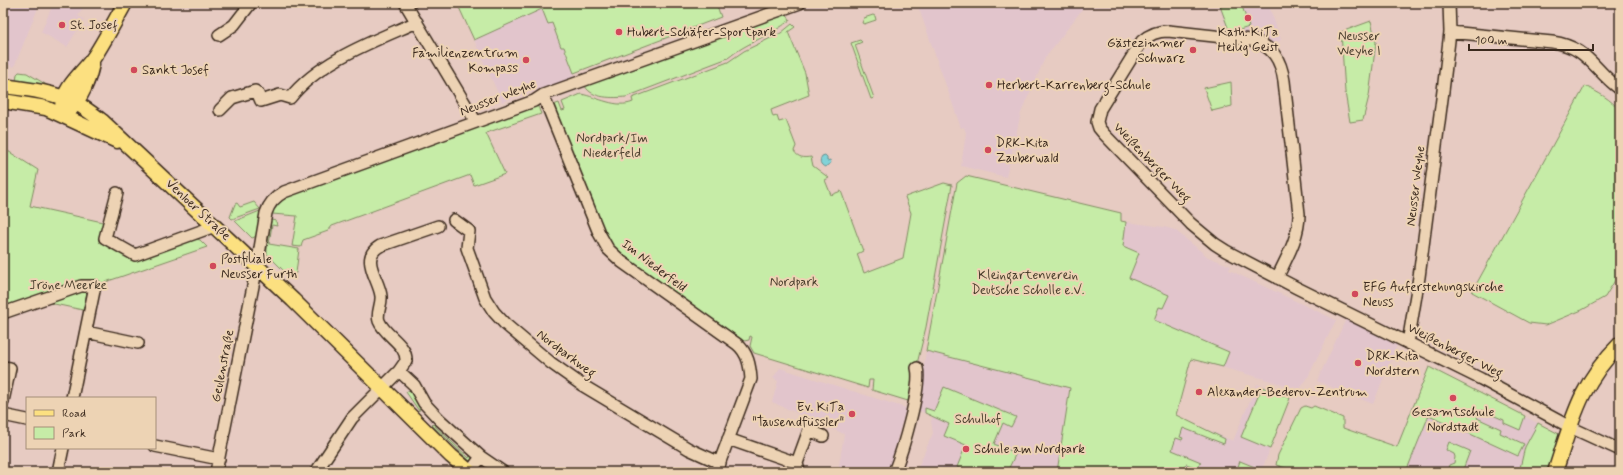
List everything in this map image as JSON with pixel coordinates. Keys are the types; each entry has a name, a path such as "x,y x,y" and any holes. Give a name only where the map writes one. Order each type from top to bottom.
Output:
{"main road":[{"path":"64,115 70,111 70,101 90,73 93,58 125,3"},
{"path":"3,86 38,91 70,101"},
{"name":"Venloer Straße","path":"3,101 46,108 64,115 133,150"},
{"name":"Venloer Straße","path":"70,101 102,122 215,226 383,388 446,452 470,472"},
{"path":"1555,472 1579,401 1592,377 1620,344"}],"street":[{"path":"219,35 234,25 251,3"},
{"path":"405,3 476,122"},
{"name":"Neusser Weyhe","path":"258,266 268,207 284,192 534,101 543,95 800,3"},
{"name":"Neusser Weyhe","path":"1408,343 1419,277 1450,32 1449,3"},
{"path":"220,110 232,98 255,91 261,101 280,95 290,98 307,80 338,60 365,45 417,22"},
{"name":"Weißenberger Weg","path":"1277,278 1296,238 1300,214 1284,81 1280,63 1270,49 1251,40 1168,31 1161,31 1148,36 1142,41 1100,109 1098,115 1099,128 1164,197 1203,234 1226,251 1277,278 1481,379 1570,427 1620,450"},
{"path":"1450,32 1569,45 1588,57 1607,78 1620,89"},
{"name":"Im Niederfeld","path":"543,95 599,233 608,248 622,262 743,349 749,363 751,379 728,439"},
{"path":"117,193 105,238 135,255 215,226"},
{"name":"Nordparkweg","path":"454,220 469,230 467,248 485,298 494,312 505,324 551,363 582,385 718,467"},
{"path":"316,472 348,424 399,371 404,365 407,355 385,330 379,320 381,294 370,262 372,253 380,246 438,226"},
{"name":"Geulenstraße","path":"216,472 258,266"},
{"path":"3,314 81,286 95,286 72,397"},
{"path":"86,332 138,343"},
{"path":"3,367 10,368 3,402"},
{"path":"894,472 906,436 913,407 919,375 917,368"},
{"path":"399,371 414,385 424,402 440,420 481,457 503,472"},
{"path":"3,415 26,420"},
{"path":"718,467 728,439 798,468 808,430 823,436"},
{"path":"156,446 219,459"},
{"path":"58,472 63,449"},
{"name":"Venloer Straße","path":"470,472 481,457"}],"shaded area":[{"path":"3,3 40,3 14,67 3,62"},
{"name":"St. Josef","path":"51,3 86,3 78,16 84,19 67,47 41,32 53,4"},
{"name":"Herbert-Karrenberg-Schule","path":"917,3 1087,3 1045,58 1021,113 1006,177 961,166 966,133 964,127 961,128"},
{"name":"Kath. KiTa Heilig Geist","path":"1218,3 1268,3 1281,40 1273,43 1258,36 1229,34"},
{"name":"Familienzentrum Kompass","path":"542,9 548,24 552,23 561,47 564,46 575,77 502,102 474,40"},
{"path":"1126,222 1175,230 1208,257 1231,266 1229,270 1336,320 1307,379 1300,389 1109,336"},
{"name":"DRK-Kita Nordstern","path":"1346,319 1397,345 1373,404 1317,381"},
{"path":"926,351 1070,388 1057,472 908,472 918,467 933,433 931,421 933,417 918,410"},
{"name":"Gesamtschule Nordstadt","path":"1429,367 1559,434 1549,472 1387,472"},
{"name":"Ev. KiTa \"Tausendfüssler\"","path":"780,368 906,408 890,465 886,472 838,472 844,434 772,402 778,381 773,378"},
{"path":"1257,384 1290,398 1261,472 1160,472 1176,416 1233,441"}],"green space":[{"name":"Hubert-Schäfer-Sportpark","path":"457,3 716,3 721,17 574,73 564,47 561,47 552,23 548,24 542,9 474,40"},
{"path":"1229,3 1241,3 1249,27 1230,33 1220,6"},
{"path":"787,14 790,20 783,26 735,52 728,58 626,97 603,97 588,90 585,86"},
{"path":"873,15 875,16 876,20 864,24 862,23 864,18"},
{"name":"Neusser Weyhe I","path":"1371,21 1376,42 1369,96 1363,120 1350,122 1345,92 1341,32"},
{"name":"Nordpark","path":"792,24 795,27 788,32 805,73 809,95 771,110 773,117 777,116 779,122 786,120 796,146 794,151 801,157 811,157 813,166 829,178 825,180 831,195 841,191 863,251 857,254 864,273 903,258 911,213 905,197 944,183 952,185 926,327 908,401 872,390 873,380 869,380 868,388 754,353 750,346 752,337 750,336 749,340 744,341 624,259 612,247 601,230 551,106 559,103 562,111 565,110 562,102 581,94 607,102 620,104 633,102 632,98 728,62 744,51 781,33"},
{"path":"860,40 862,42 855,45 874,98 871,99 851,43"},
{"path":"19,72 27,73 55,90 16,81 17,74"},
{"path":"1231,82 1232,106 1212,111 1204,88"},
{"path":"1585,86 1609,100 1620,111 1620,272 1605,297 1582,310 1546,325 1529,323 1472,292"},
{"path":"537,104 541,114 486,133 505,174 474,185 470,175 332,226 328,231 303,240 301,247 292,246 297,216 272,214 277,203 286,195"},
{"name":"Jröne Meerke","path":"3,148 38,170 30,206 107,223 103,238 133,259 193,238 200,240 207,247 88,288 83,310 35,300 3,312"},
{"name":"Kleingartenverein Deutsche Scholle e.V.","path":"966,176 1121,213 1121,221 1126,222 1123,246 1139,253 1129,278 1169,295 1163,308 1159,307 1154,320 1229,352 1223,367 1191,359 1176,415 1225,439 1224,444 1183,428 1180,437 1183,438 1182,440 1176,438 1172,450 1201,462 1198,468 1186,464 1182,472 1057,472 1070,388 926,351 957,183"},
{"path":"254,202 260,209 232,219 230,217 235,204 237,203 240,207"},
{"path":"260,211 257,236 252,238 235,221"},
{"path":"271,220 276,221 277,226 272,225 269,244 299,249 296,273 290,277 267,254"},
{"path":"1429,367 1525,416 1520,430 1504,423 1504,420 1481,410 1477,418 1501,429 1500,433 1524,444 1518,456 1429,415 1406,472 1299,472 1276,465 1278,455 1301,408 1305,406 1311,408 1314,406 1343,418 1343,428 1397,447"},
{"name":"Schulhof","path":"944,387 1016,417 1011,427 1003,423 994,444 1016,453 1008,470 1012,472 968,472 957,467 966,445 944,436 949,424 925,413 925,408 934,411"},
{"path":"1262,387 1290,398 1270,449 1241,437"},
{"path":"406,392 417,394 420,403 419,411"},
{"path":"1538,423 1559,434 1549,472 1519,472 1525,447"},
{"path":"433,424 469,458 471,453 474,458 472,463 432,425"},
{"path":"1449,442 1470,451 1462,472 1448,468 1449,465 1454,463 1455,457 1454,454 1446,450"},
{"path":"1240,461 1262,470 1263,472 1236,472"}],"water":[{"path":"825,155 827,157 827,161 830,160 831,163 825,167 820,161 822,156"}],"place":[{"name":"Kath. KiTa Heilig Geist","path":"1248,18"},
{"name":"St. Josef","path":"62,25"},
{"name":"Hubert-Schäfer-Sportpark","path":"619,32"},
{"name":"Gästezimmer Schwarz","path":"1193,50"},
{"name":"Familienzentrum Kompass","path":"526,60"},
{"name":"Sankt Josef","path":"134,70"},
{"name":"Herbert-Karrenberg-Schule","path":"989,85"},
{"name":"DRK-Kita Zauberwald","path":"988,150"},
{"name":"Postfiliale Neusser Furth","path":"213,266"},
{"name":"EFG Auferstehungskirche Neuss","path":"1355,294"},
{"name":"DRK-Kita Nordstern","path":"1358,363"},
{"name":"Alexander-Bederov-Zentrum","path":"1199,392"},
{"name":"Gesamtschule Nordstadt","path":"1453,398"},
{"name":"Ev. KiTa \"Tausendfüssler\"","path":"852,414"},
{"name":"Schule am Nordpark","path":"966,449"}],"park label":[{"name":"Nordpark/Im Niederfeld","path":"612,146"}]}
